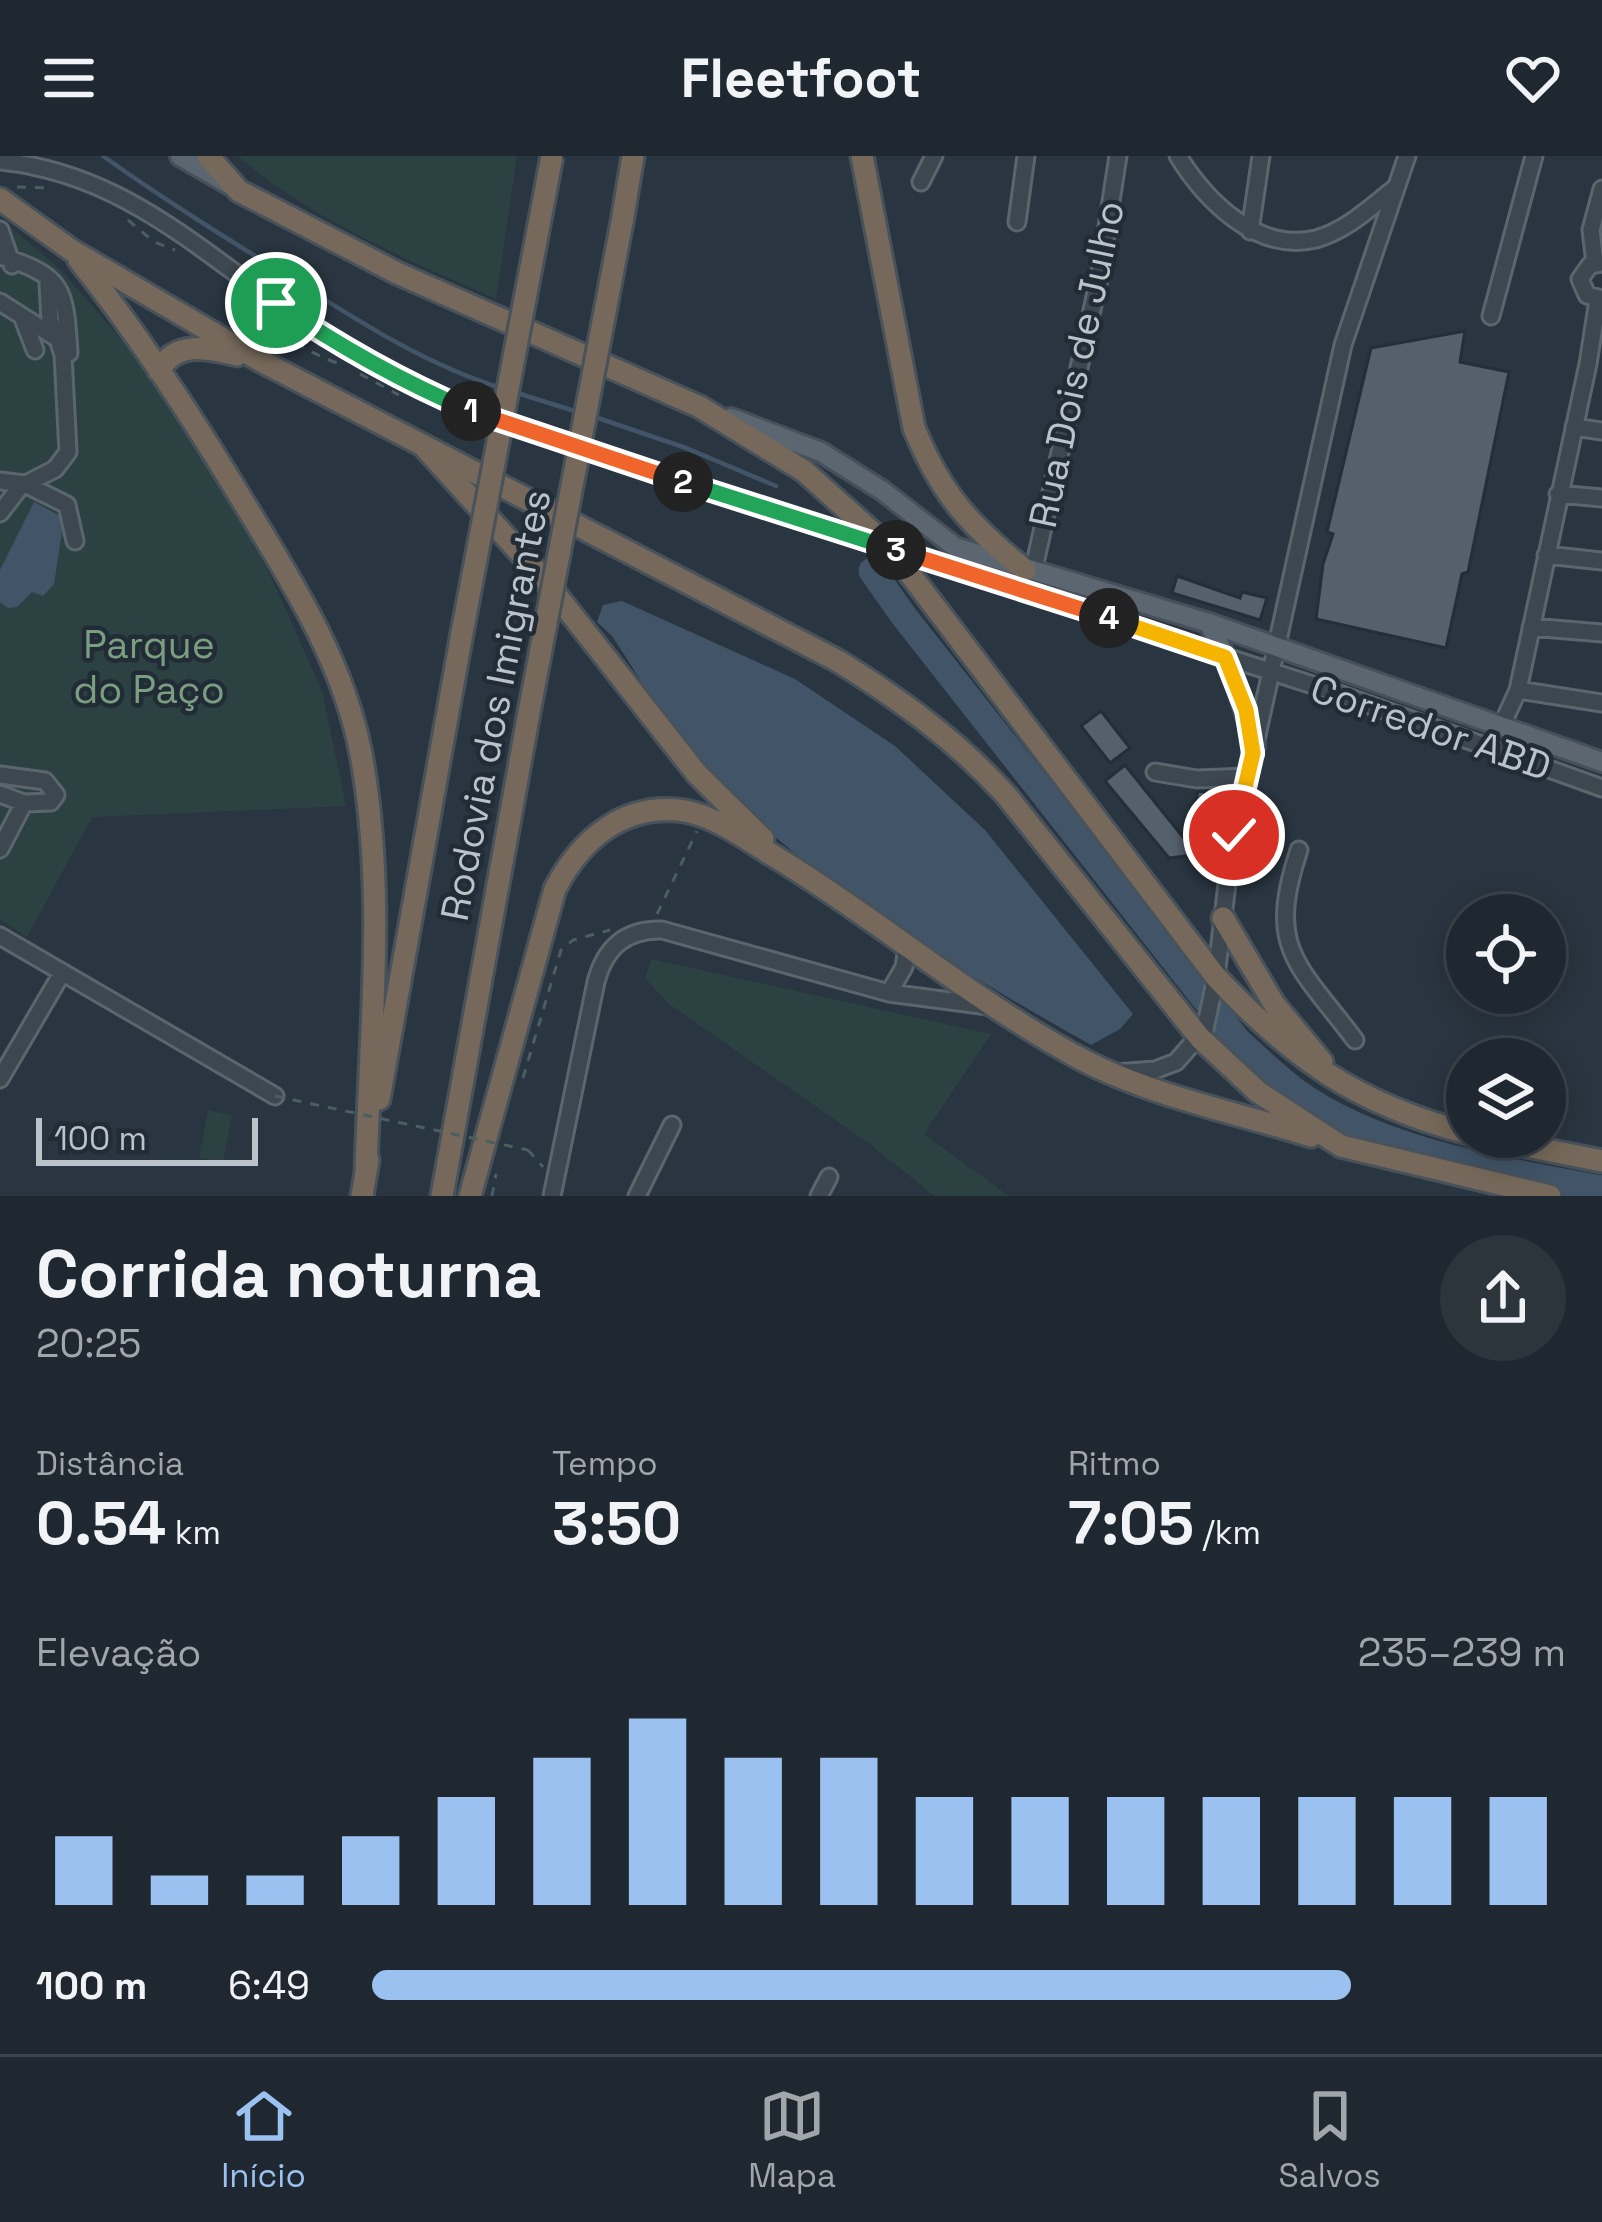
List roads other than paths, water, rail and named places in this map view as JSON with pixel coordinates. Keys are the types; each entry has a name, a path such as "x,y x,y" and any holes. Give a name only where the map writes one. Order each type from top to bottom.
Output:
{"highway":[{"path":"208,156 239,190 397,274 700,407 804,471 891,549 1215,982 1285,1047 1342,1085 1446,1126"},
{"name":"Rodovia dos Imigrantes","path":"362,1196 552,156"},
{"name":"Rodovia dos Imigrantes","path":"442,1196 633,156"},
{"path":"862,156 914,428 952,502 974,529 1029,571"},
{"path":"0,199 71,250 261,362 838,661 934,725 1006,794 1202,1034 1258,1092 1342,1146"},
{"path":"71,250 111,300 211,449 311,617 355,729 372,828 367,1171"},
{"path":"159,371 173,352 186,348 261,362"},
{"path":"417,440 543,578 697,774 804,874"},
{"path":"470,1196 555,890 586,842 635,814 663,810 687,812 729,829 804,874 997,1007 1071,1054 1112,1073 1342,1146 1550,1196"},
{"path":"1222,918 1274,1004 1342,1085"},
{"path":"1566,1154 1602,1161"}],"main road":[{"path":"180,156 239,190"},
{"path":"700,407 820,452 883,491 955,547 1209,623 1602,762"},
{"path":"1209,623 1255,745"}],"street":[{"path":"921,182 934,156"},
{"path":"1017,222 1026,156"},
{"name":"Rua Dois de Julho","path":"1029,571 1099,279 1118,156"},
{"path":"1178,156 1206,194 1250,231 1288,240 1313,240 1337,230 1398,186"},
{"path":"1250,231 1261,156"},
{"path":"1112,1073 1155,1070 1176,1062 1202,1034 1215,982 1230,858 1343,345 1407,156"},
{"path":"1491,316 1534,156"},
{"name":"Corredor ABD","path":"0,161 78,175 123,196 315,329 443,399 493,420 1273,672 1602,788"},
{"path":"1502,725 1519,690 1558,494 1595,365 1600,300 1587,296 1581,285 1585,269 1599,263 1591,230 1602,189"},
{"path":"0,230 7,259 14,267 43,278 50,288 50,321 63,355 68,452 56,469 25,484 0,513"},
{"path":"0,275 7,259"},
{"path":"7,259 45,273 62,296 74,465"},
{"path":"0,302 58,339"},
{"path":"21,314 35,350"},
{"path":"1574,427 1602,431"},
{"path":"0,482 25,484 67,505 75,541"},
{"path":"1558,494 1602,498"},
{"path":"1546,555 1602,561"},
{"path":"1532,627 1602,633"},
{"path":"1519,690 1602,703"},
{"path":"1155,772 1197,779 1248,777"},
{"path":"0,775 45,781 56,795 51,802 24,803 0,794"},
{"path":"0,849 24,803"},
{"path":"1299,850 1285,893 1283,932 1296,962 1354,1040"},
{"path":"553,1188 601,964 624,937 642,929 662,930 889,993 997,1007"},
{"path":"0,936 275,1096"},
{"path":"889,993 904,967 907,947"},
{"path":"0,1079 62,973"},
{"path":"637,1196 673,1125"},
{"path":"819,1196 829,1177"}],"water":[{"path":"34,502 64,518 54,584 43,596 32,592 17,607 8,608 0,602 0,570"},
{"path":"622,601 795,679 895,746 985,830 1133,1014 1120,1029 1091,1045 929,949 818,872 722,788 674,731 612,636 597,622 603,605"}],"waterway":[{"path":"103,156 366,325 445,367 501,388"},
{"path":"517,393 581,413"},
{"path":"592,416 776,486"},
{"path":"872,571 1238,1041 1280,1079 1327,1111 1402,1143 1483,1166 1602,1189"}],"park label":[{"name":"Parque do Paço","path":"149,666"}]}
